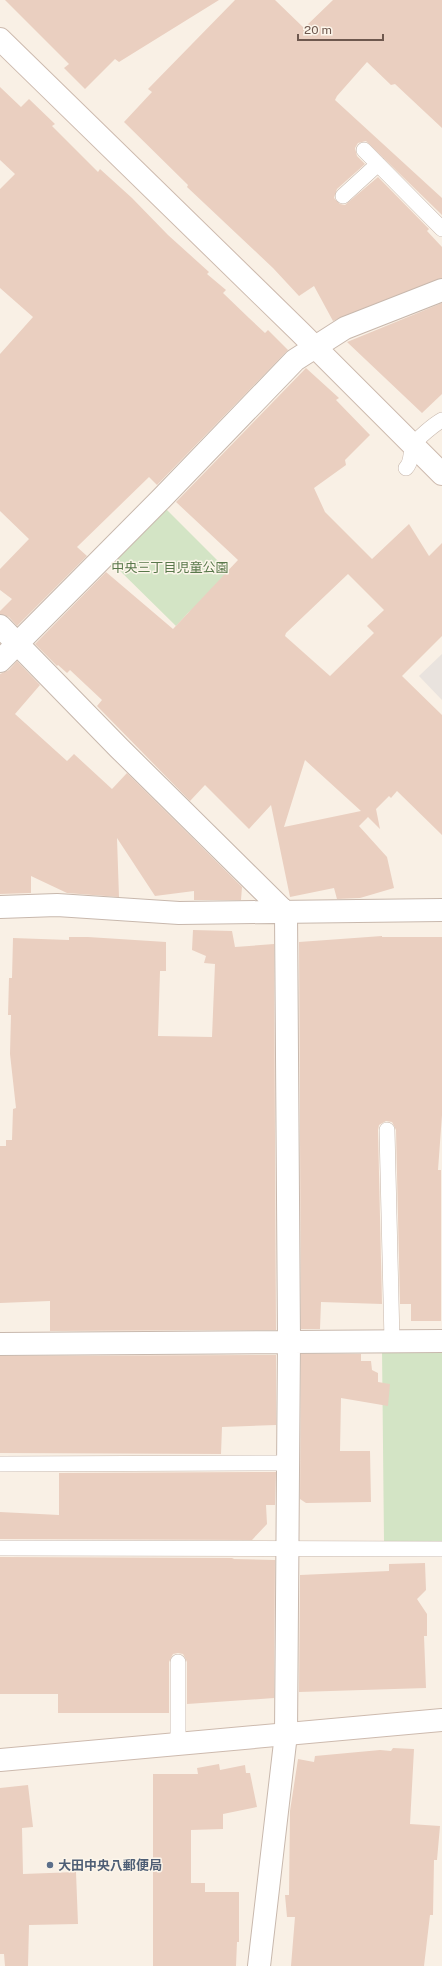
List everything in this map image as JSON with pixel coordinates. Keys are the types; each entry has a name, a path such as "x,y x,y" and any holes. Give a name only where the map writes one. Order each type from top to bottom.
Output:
{"street":[{"path":"0,39 315,347 442,474"},
{"path":"0,661 157,504 296,360 345,328 442,290"},
{"path":"0,626 119,748 286,913 289,1342 286,1734 259,1966"},
{"path":"0,907 57,905 179,913 286,913 442,910"},
{"path":"0,1344 442,1341"},
{"path":"0,1760 442,1720"}],"lane":[{"path":"364,150 442,228"},
{"path":"343,196 378,164"},
{"path":"406,468 410,463 414,445 442,420"},
{"path":"387,1130 392,1341"},
{"path":"0,1464 288,1463"},
{"path":"0,1548 442,1549"},
{"path":"178,1662 178,1744"}],"shaded area":[{"path":"442,654 442,700 419,676"}],"green space":[{"name":"中央三丁目児童公園","path":"164,507 233,576 188,613 176,626 110,561"},
{"path":"382,1349 442,1349 442,1543 384,1542"}],"building":[{"path":"5,0 219,0 119,62 115,59 85,89 64,68 69,64"},
{"path":"235,0 275,0 304,28 333,0 442,0 442,128 395,84 391,85 367,62 335,100 442,198 442,215 366,141 358,143 355,148 357,156 365,164 337,189 334,198 340,204 345,205 378,177 429,229 427,231 442,247 442,278 333,321 314,286 299,296 273,268 187,187 188,185 124,122 152,92 148,89"},
{"path":"0,87 21,107 29,99 55,124 52,126 98,172 100,169 132,198 168,235 209,272 207,274 226,290 223,293 265,333 268,330 288,350 157,485 149,477 77,547 87,556 17,626 9,617 0,614 0,611 12,599 0,590 0,569 29,539 0,511 0,354 33,317 0,288 0,189 15,174 0,160"},
{"path":"442,303 442,394 422,413 347,342"},
{"path":"306,368 339,398 336,400 370,435 345,460 346,465 314,488 325,512 372,559 409,524 429,556 442,543 442,636 402,676 442,715 442,835 397,791 391,798 389,796 376,809 380,829 368,817 359,826 387,857 394,888 360,898 337,899 334,888 290,897 271,805 249,829 205,785 190,801 97,706 102,700 70,670 67,673 58,665 57,666 35,644 106,572 173,629 238,560 176,502","holes":["348,574 384,610 367,626 374,633 330,676 285,636 286,633","305,760 361,811 284,827"]},
{"path":"17,661 40,685 15,714 67,761 74,754 112,789 127,773 242,887 241,900 194,900 194,891 155,896 117,838 119,897 67,893 31,876 31,893 0,894 0,674 9,670"},
{"path":"193,930 232,931 235,947 274,944 276,1330 50,1331 50,1301 0,1303 0,1146 6,1146 6,1140 12,1140 13,1109 16,1108 10,1054 11,1015 8,1015 9,978 12,978 13,938 69,940 69,937 88,937 166,942 166,971 160,971 158,1036 212,1037 215,964 204,963 206,956 192,950"},
{"path":"382,936 442,937 442,1115 438,1170 441,1170 441,1321 411,1321 411,1304 400,1304 396,1130 392,1122 386,1121 379,1125 378,1130 382,1304 321,1302 320,1329 301,1329 299,942"},
{"path":"301,1354 361,1354 361,1361 371,1361 372,1370 378,1373 378,1382 390,1384 388,1406 341,1398 340,1451 370,1451 371,1502 306,1503 300,1499"},
{"path":"276,1355 276,1425 222,1427 221,1454 0,1453 0,1356"},
{"path":"276,1472 275,1505 266,1505 267,1524 252,1540 0,1539 0,1512 59,1515 59,1473"},
{"path":"0,1557 234,1558 232,1559 275,1560 274,1698 187,1704 187,1662 183,1654 178,1653 173,1654 169,1662 169,1713 58,1713 58,1694 0,1694"},
{"path":"425,1563 426,1590 417,1599 427,1614 427,1636 424,1636 426,1688 299,1692 300,1575 389,1571 389,1564"},
{"path":"393,1748 414,1749 410,1824 440,1826 437,1860 434,1860 433,1915 430,1915 424,1966 291,1966 295,1917 287,1917 285,1895 289,1895 290,1811 298,1759 314,1762 315,1756 380,1750 391,1751"},
{"path":"219,1764 220,1770 245,1765 246,1773 250,1773 257,1807 223,1814 223,1829 191,1830 191,1883 205,1883 205,1892 239,1892 239,1942 237,1942 236,1966 153,1966 153,1774 198,1774 197,1768"},
{"path":"28,1785 33,1827 22,1828 23,1874 76,1872 78,1924 29,1925 28,1966 5,1966 4,1954 0,1954 0,1788"}],"place":[{"name":"大田中央八郵便局","path":"50,1865"}]}
